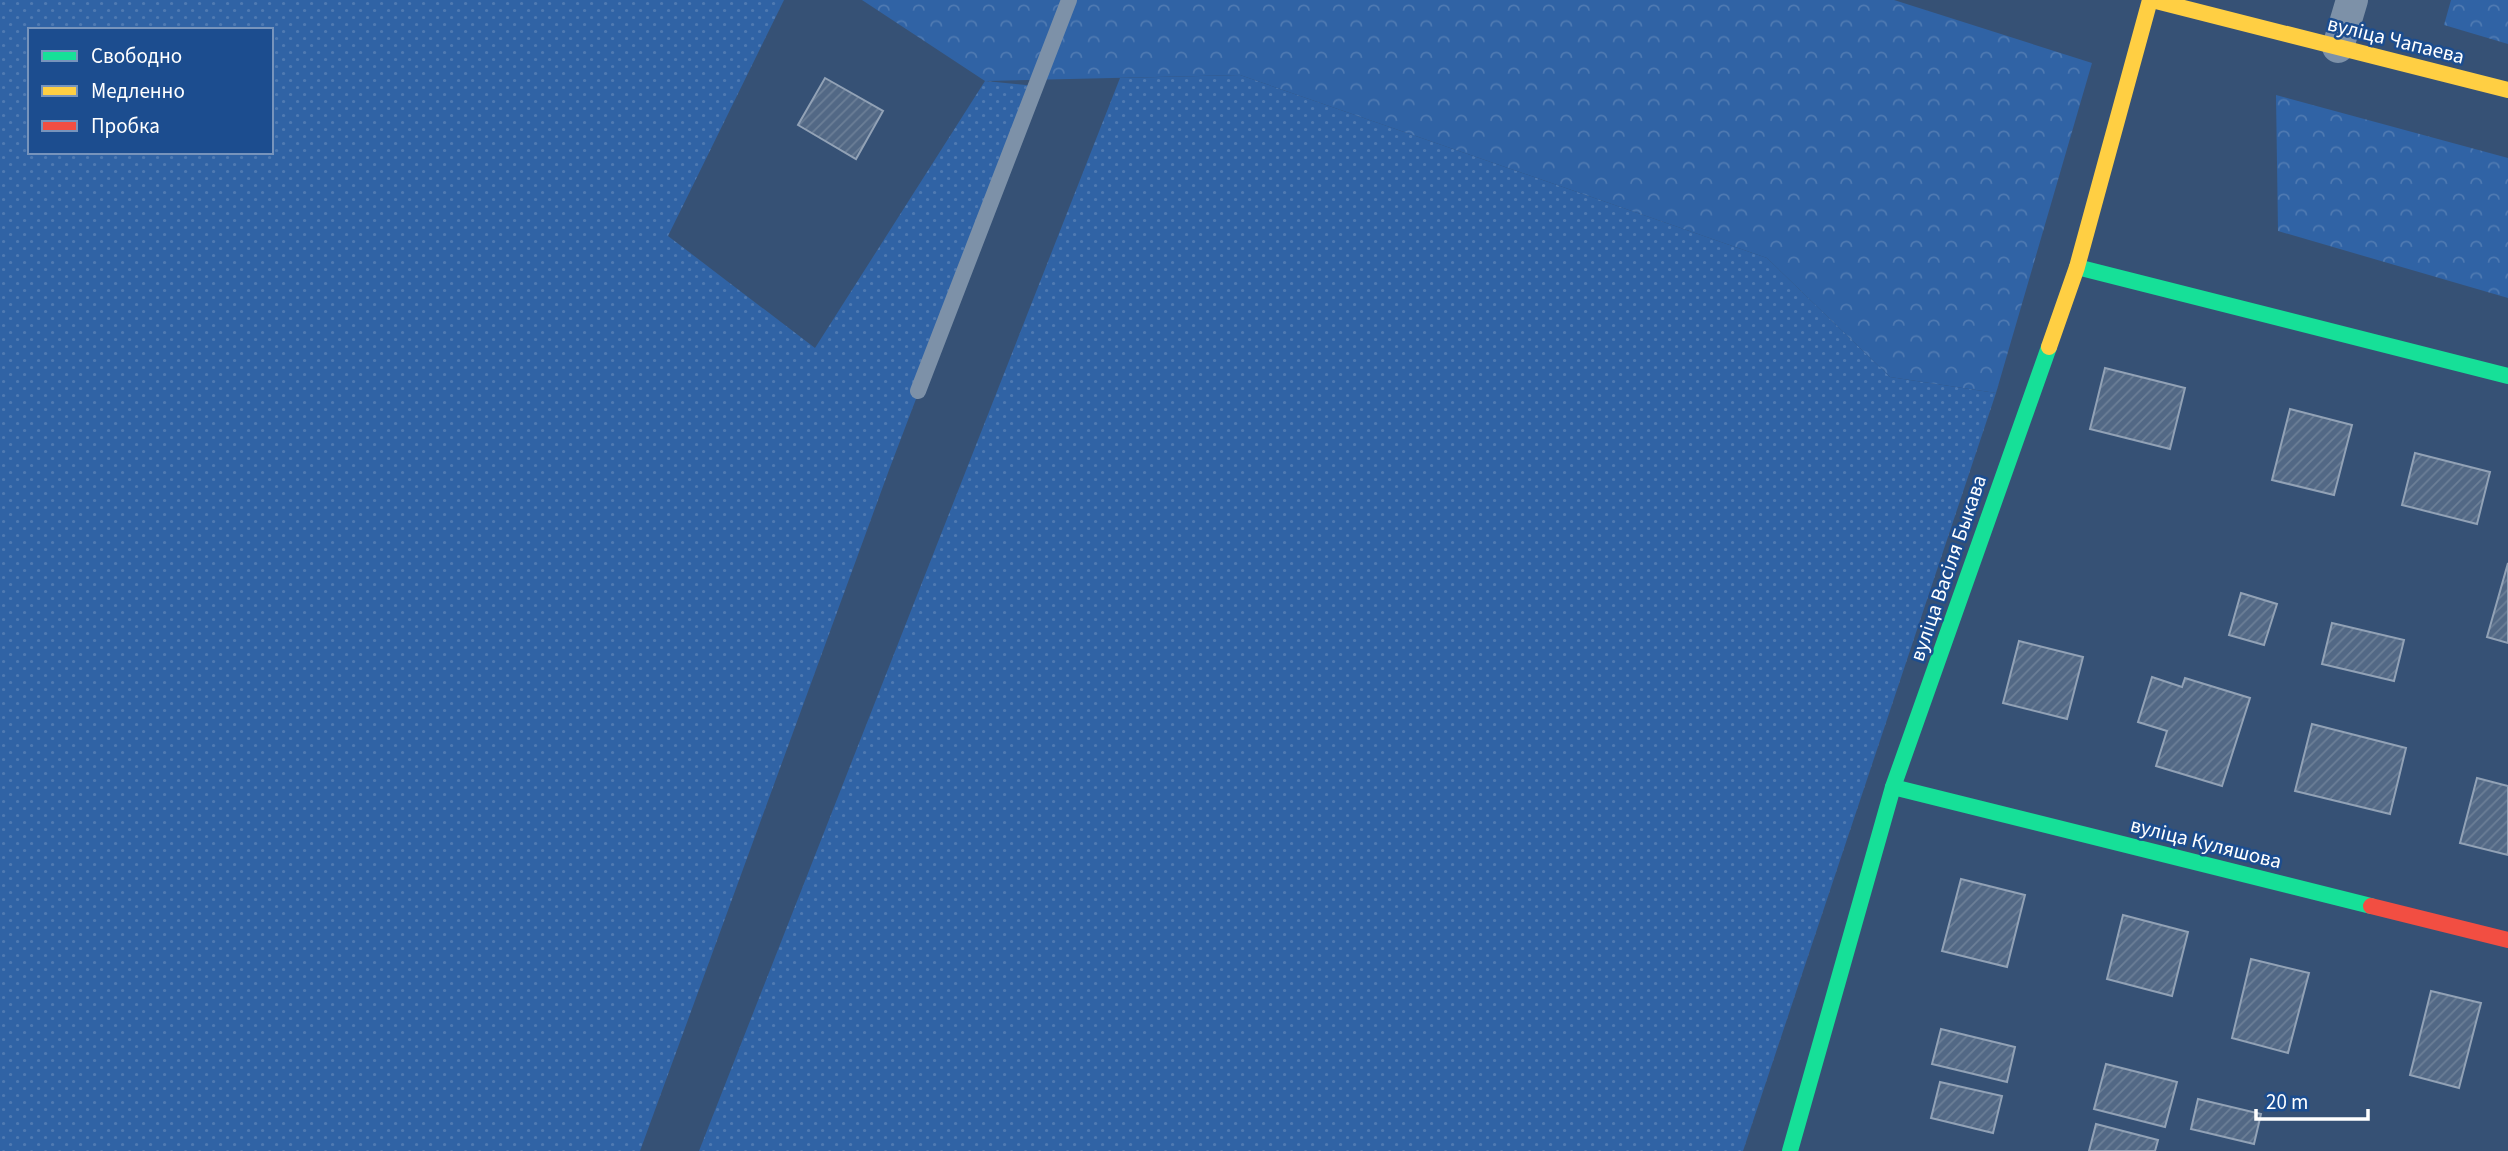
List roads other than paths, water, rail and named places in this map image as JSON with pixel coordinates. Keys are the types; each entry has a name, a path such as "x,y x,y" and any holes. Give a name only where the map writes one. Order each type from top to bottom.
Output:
{"street":[{"name":"вуліца Чапаева","path":"2151,0 2508,90"},
{"name":"вуліца Васіля Быкава","path":"1790,1151 1893,787 2077,267 2151,0"},
{"path":"2338,47 2352,0"},
{"path":"2077,267 2508,376"},
{"name":"вуліца Куляшова","path":"1893,787 2508,940"}],"lane":[{"path":"918,391 1069,0"}]}
